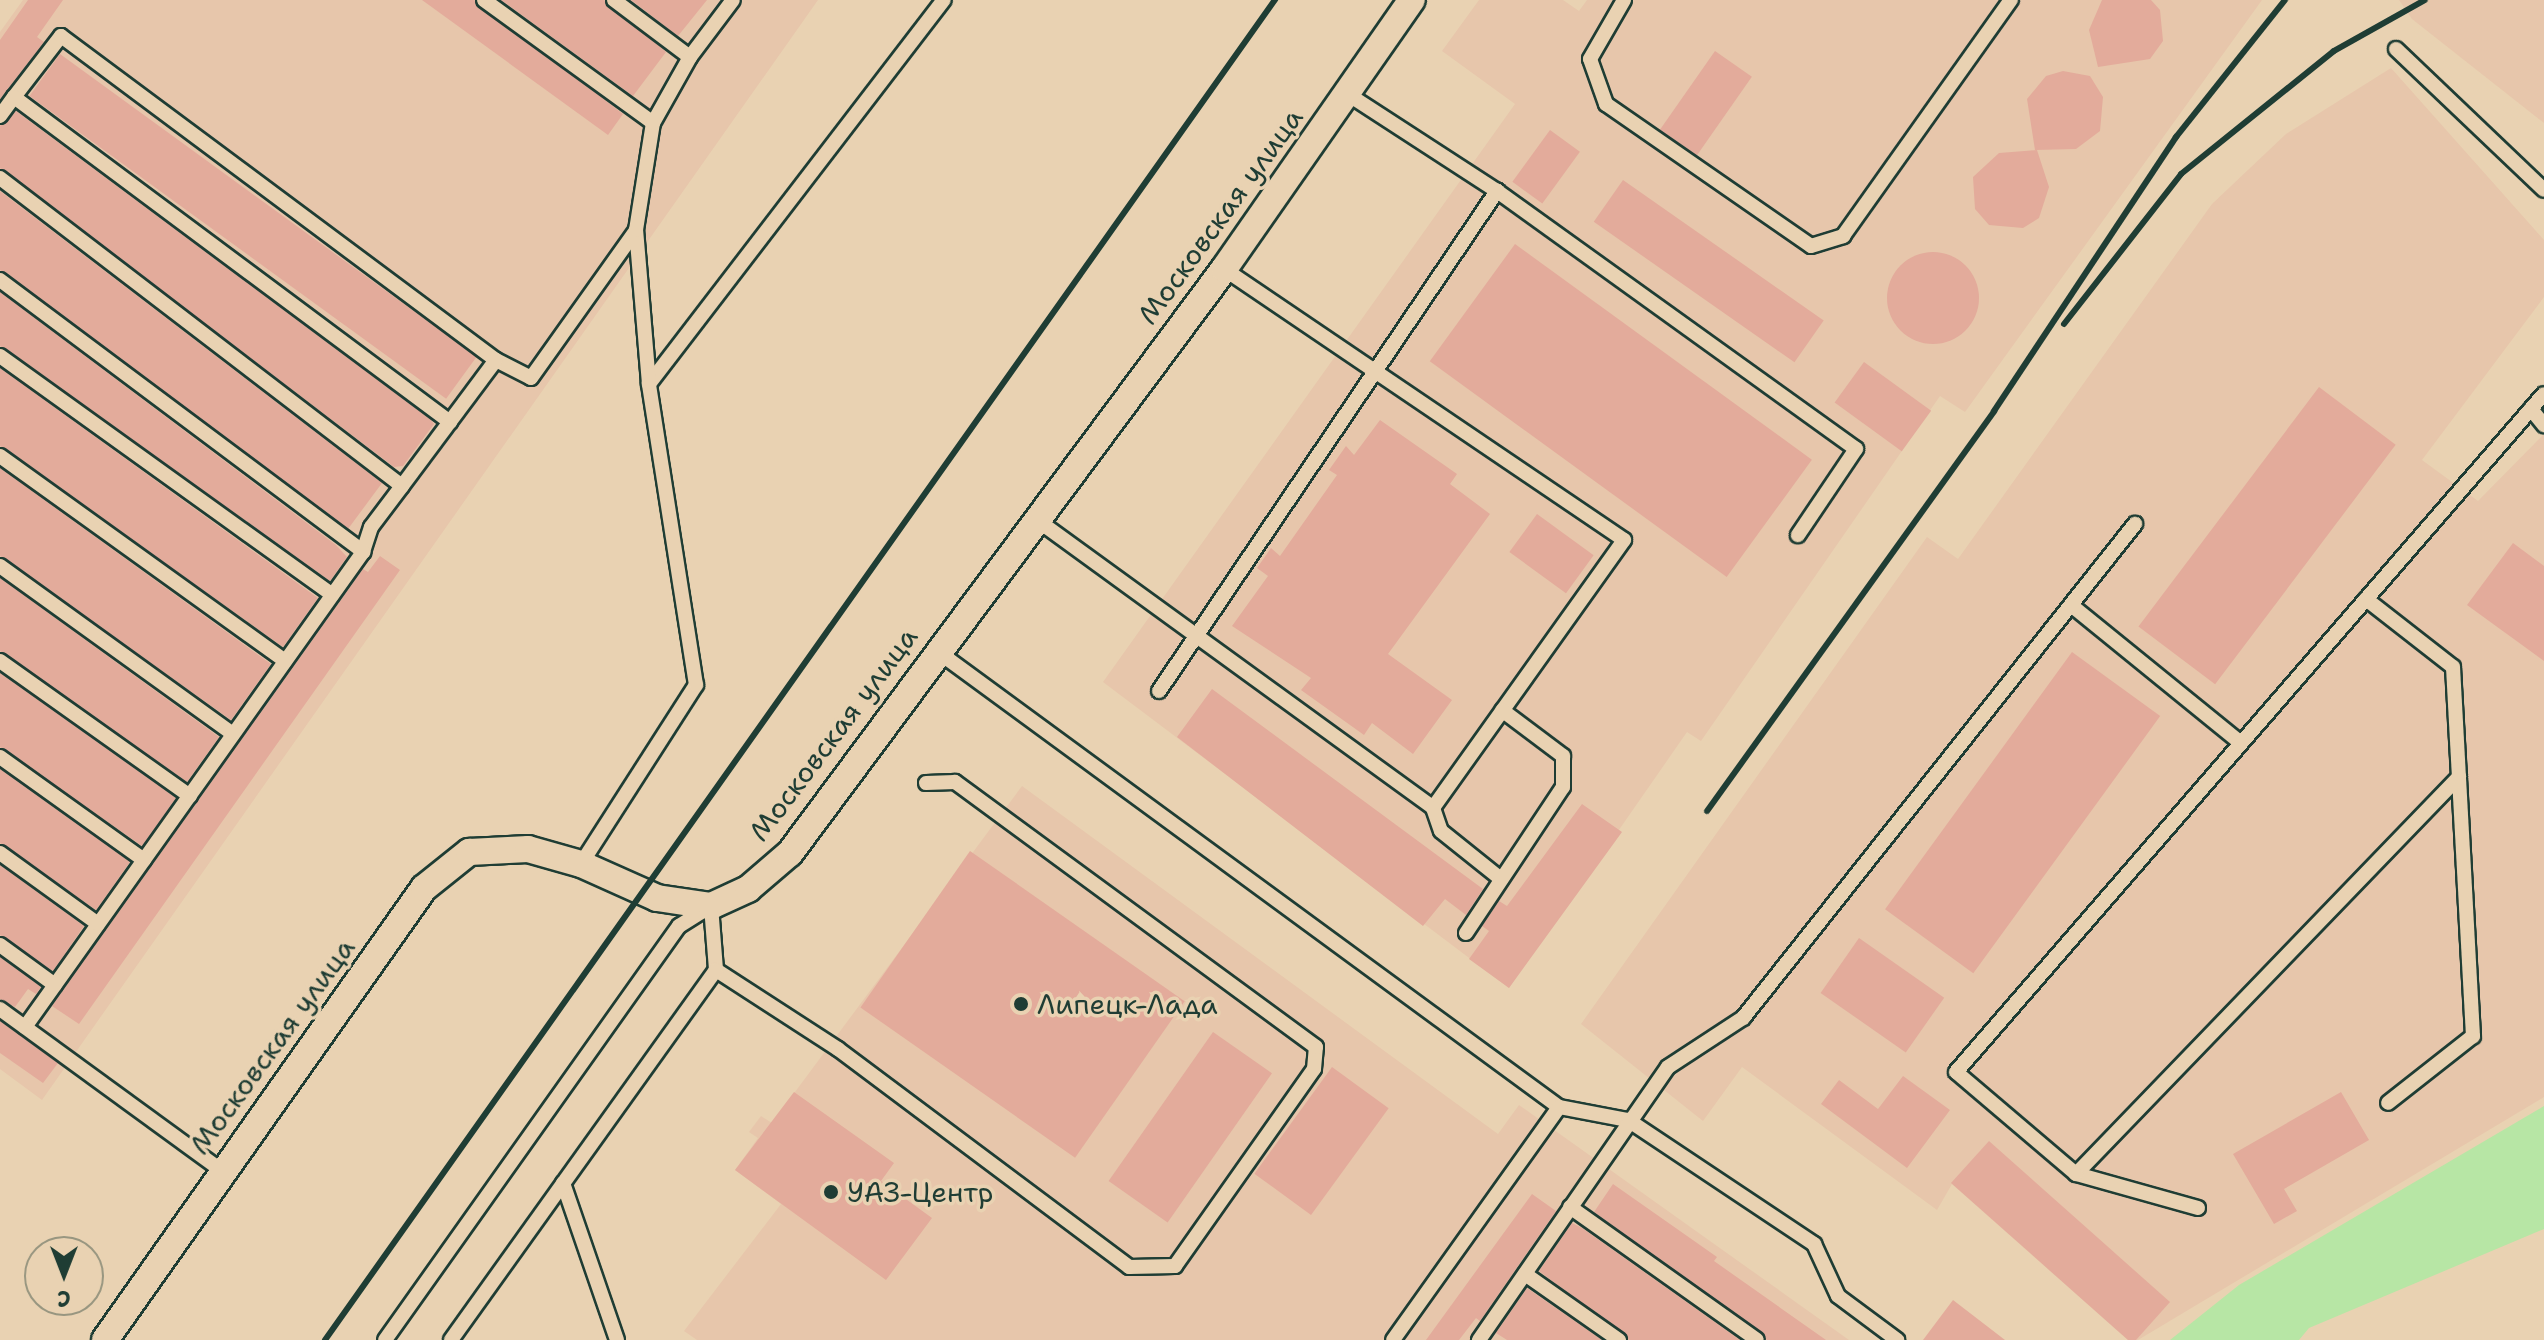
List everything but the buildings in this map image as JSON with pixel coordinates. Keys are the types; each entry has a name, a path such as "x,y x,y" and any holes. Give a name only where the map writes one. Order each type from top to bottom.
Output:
{"street":[{"name":"Московская улица","path":"105,1340 424,888 469,852 528,849 581,864 657,898 711,906 748,889 790,853 1033,517 1224,269 1349,95 1412,0"}],"lane":[{"path":"484,0 653,123"},
{"path":"614,0 690,57"},
{"path":"581,864 696,685 649,384 636,230 653,123 690,57 733,0"},
{"path":"649,384 944,0"},
{"path":"1624,0 1590,59 1606,104 1811,246 1843,236 2011,0"},
{"path":"0,116 61,36 496,360 531,378 636,230"},
{"path":"2396,49 2544,190"},
{"path":"1349,95 1497,191 1856,449 1798,535"},
{"path":"14,97 450,422"},
{"path":"0,178 402,486"},
{"path":"1159,691 1497,191"},
{"path":"1224,269 1377,367 1624,540 1433,808"},
{"path":"0,280 363,552"},
{"path":"0,356 332,595"},
{"path":"25,1027 363,552 371,527 496,360"},
{"path":"2198,1208 2076,1174 1956,1072 2544,394"},
{"path":"2531,409 2544,425"},
{"path":"0,456 285,661"},
{"path":"1033,517 1197,632 1433,808 1441,831 1501,879"},
{"path":"1482,1339 1628,1120 1668,1067 1743,1018 2135,524"},
{"path":"0,566 233,734"},
{"path":"2366,599 2453,667 2473,1036 2388,1103"},
{"path":"2071,605 2241,743"},
{"path":"937,650 1559,1107 1628,1120 1814,1244 1838,1296 1897,1340"},
{"path":"0,661 190,796"},
{"path":"1466,933 1563,787 1563,756 1502,710"},
{"path":"0,757 144,860"},
{"path":"2076,1174 2459,777"},
{"path":"716,970 838,1049 1129,1267 1175,1266 1314,1069 1316,1047 955,782 926,783"},
{"path":"0,853 98,924"},
{"path":"385,1340 679,926 711,906 716,970 451,1340"},
{"path":"0,945 55,985"},
{"path":"0,1009 222,1171"},
{"path":"1393,1340 1559,1107"},
{"path":"563,1183 617,1340"},
{"path":"1570,1207 1757,1340"},
{"path":"1525,1274 1619,1340"}],"shaded area":[{"path":"23,0 818,0 42,1100 0,1069 0,32"},
{"path":"1479,0 1563,0 1579,11 1587,0 2262,0 1965,412 1940,396 1701,741 1687,732 1509,988 1103,682 1515,104 1442,51"},
{"path":"2399,0 2544,0 2544,123 2412,19"},
{"path":"2391,68 2544,240 2544,297 2422,460 2478,501 2544,434 2544,1097 2138,1340 2128,1340 1952,1184 1937,1210 1742,1067 1703,1121 1581,1024 1927,537 1958,559 2212,204 2286,134"},
{"path":"1022,786 1498,1134 1519,1105 1849,1340 697,1340 684,1331 781,1204 735,1170 758,1138 749,1132 761,1116 772,1123"}],"green space":[{"path":"2544,1106 2544,1229 2309,1328 2299,1340 2170,1340 2239,1285"}],"railway":[{"path":"325,1340 1275,0"},
{"path":"1707,811 1994,411 2176,137 2285,0"},
{"path":"2064,324 2181,174 2334,51 2425,0"}],"place":[{"name":"Липецк-Лада","path":"1021,1004"},
{"name":"УАЗ-Центр","path":"831,1192"}]}
